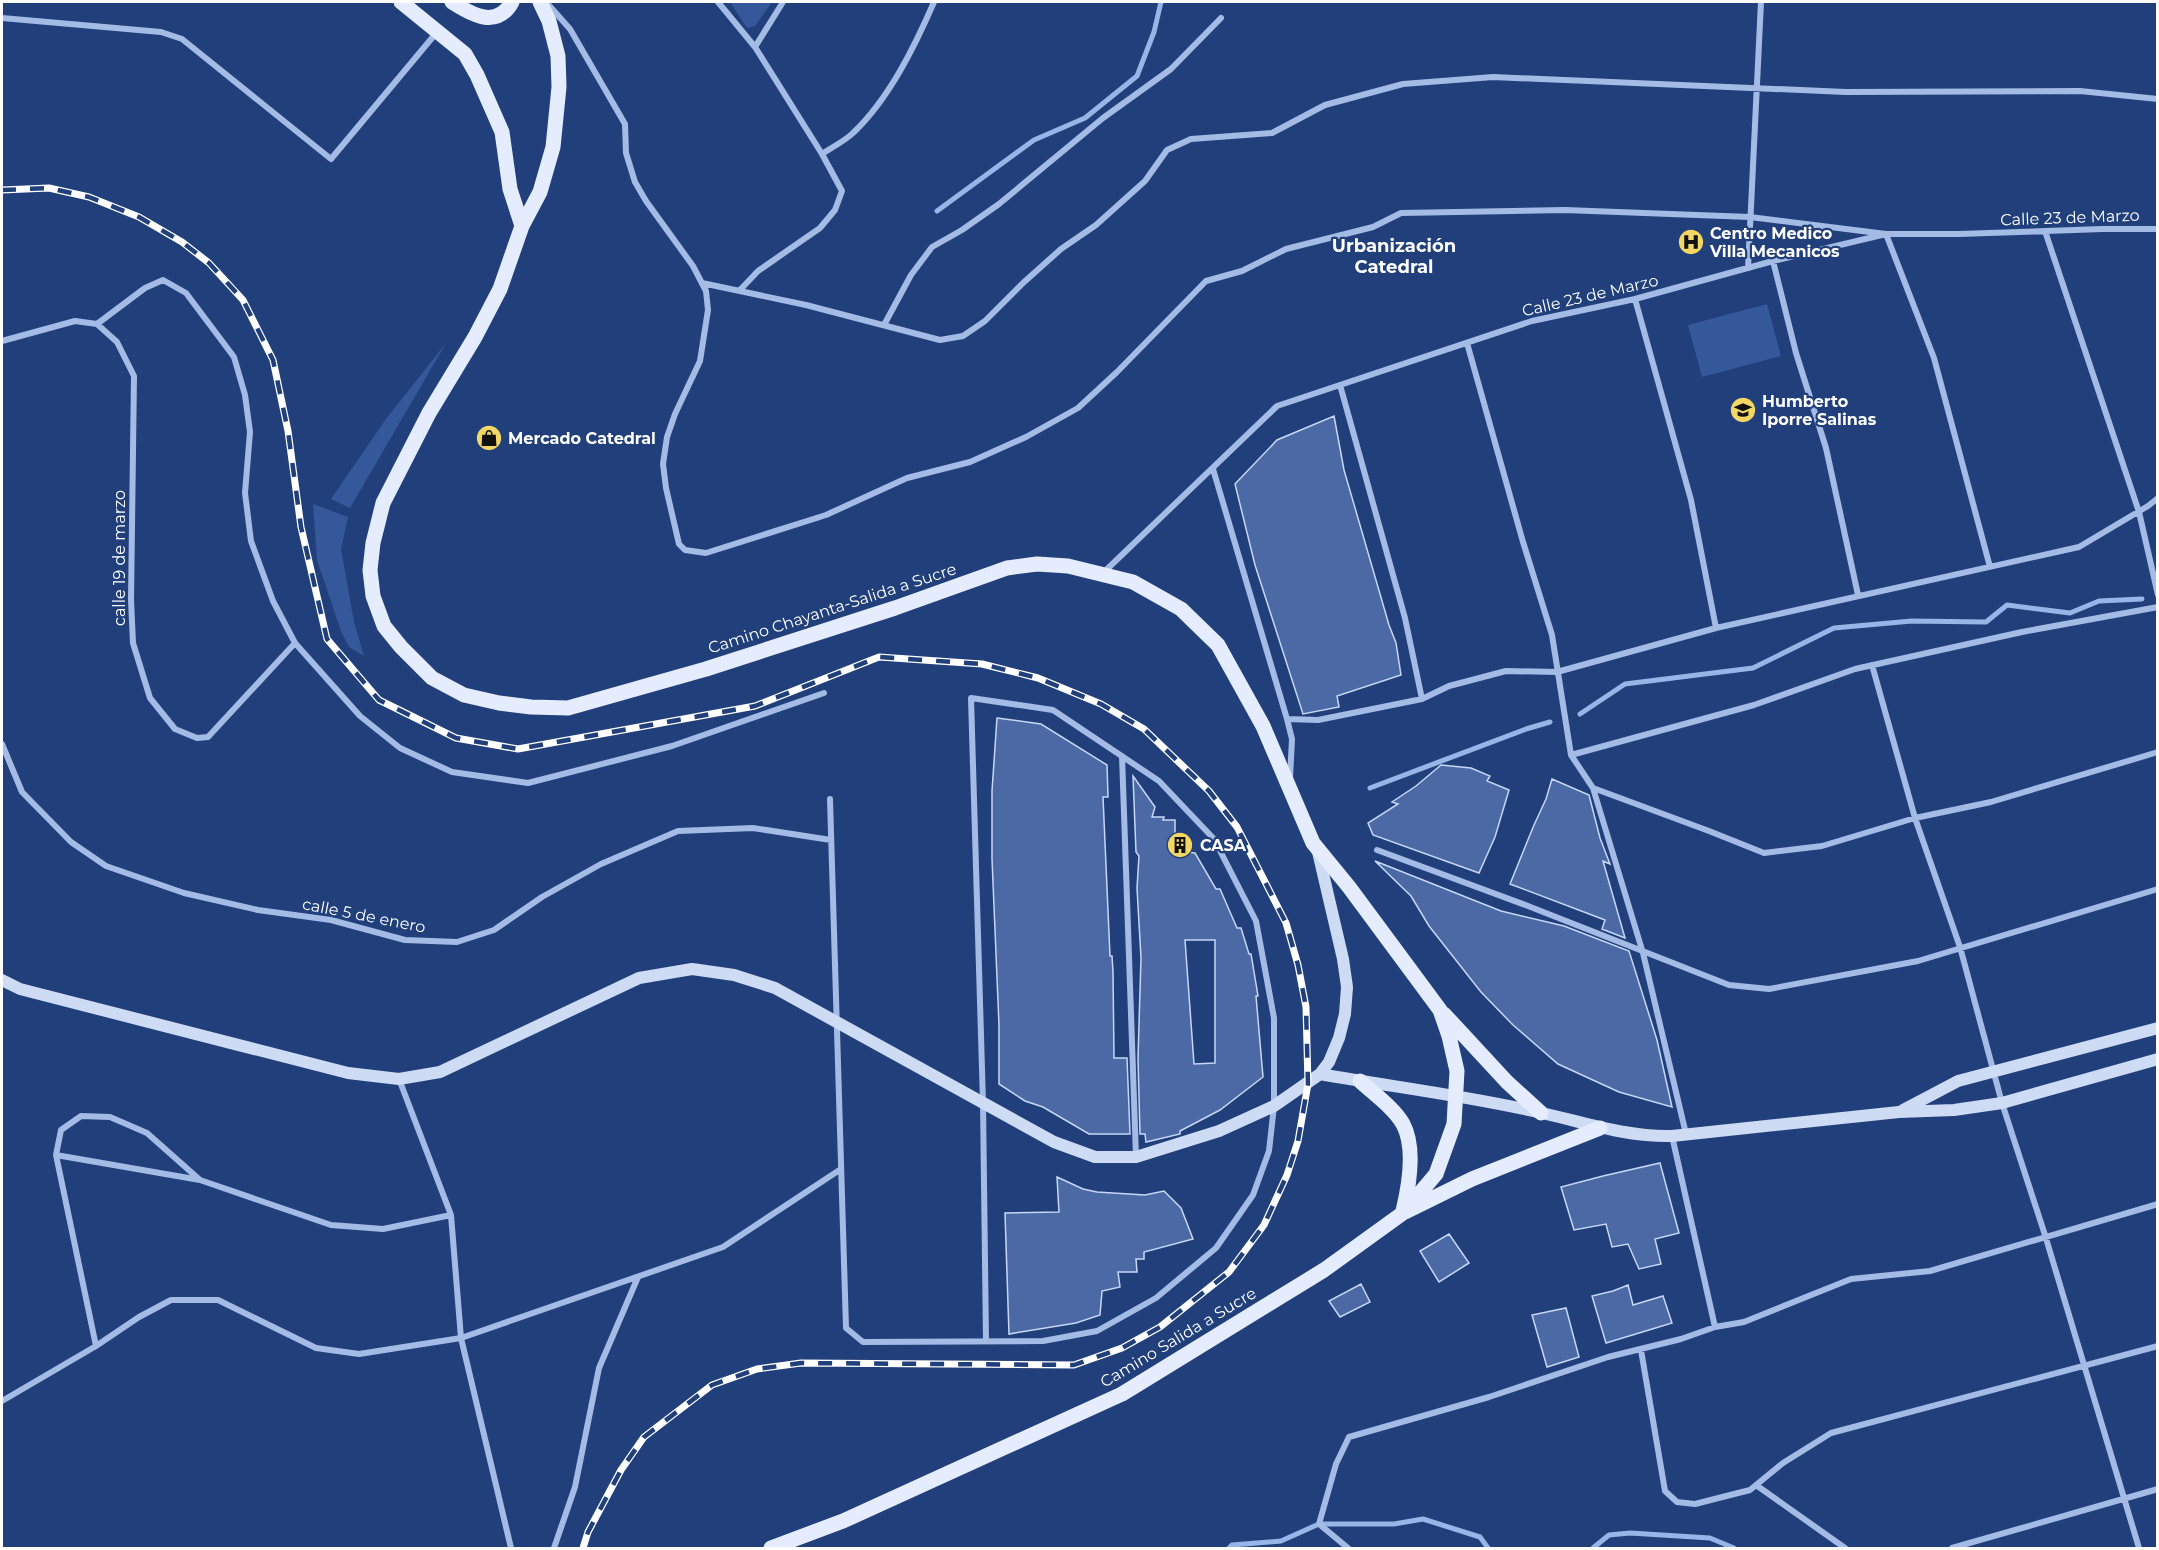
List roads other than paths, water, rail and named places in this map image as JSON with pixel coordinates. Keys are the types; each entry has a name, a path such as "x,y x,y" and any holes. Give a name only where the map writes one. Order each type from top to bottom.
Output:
{"main road":[{"path":"401,2 465,54 477,75 502,132 510,189 522,226"},
{"path":"452,2 468,12 484,17 495,17 506,12 512,2"},
{"name":"Camino Chayanta-Salida a Sucre","path":"540,2 549,21 558,56 559,87 553,147 540,192 522,226 495,299 429,413 383,503 372,543 370,570 374,596 384,626 401,647 432,678 464,695 499,703 568,708 706,669 895,608 1007,568 1037,564 1068,566 1133,582 1181,609 1218,645 1263,726 1313,843 1349,887 1440,1010 1457,1071 1457,1096"},
{"path":"2,980 20,989 348,1073 399,1079 441,1072 639,978 692,969 734,975 775,988 1054,1142 1095,1157 1136,1157 1219,1131 1274,1106 1320,1074 1329,1062 1339,1038 1345,1014 1347,987 1319,852 1313,843"},
{"path":"1440,1010 1508,1082 1541,1113"},
{"path":"1899,1112 1958,1081 2157,1028"},
{"path":"1320,1074 1457,1096 1646,1137 1899,1112 1954,1110 2002,1103 2157,1059"},
{"path":"1360,1081 1403,1124 1410,1152 1410,1183 1403,1213"},
{"name":"Camino Salida a Sucre","path":"771,1548 854,1516 1122,1394 1324,1270 1403,1213 1436,1174 1454,1124 1457,1096"},
{"path":"1403,1213 1481,1175 1600,1128"}],"street":[{"path":"546,2 570,29 625,124 626,153 635,182 693,266 706,291 708,310 700,361 675,414 667,437 663,464 679,544 685,550 706,553 826,515 907,478 970,462 1026,437 1078,408 1117,372 1206,281 1242,271 1286,249 1372,227 1401,213 1565,210 1750,217 1886,234 1934,358 1990,567"},
{"path":"718,2 755,47 822,154 842,191 835,210 820,228 758,271 740,290"},
{"path":"755,47 783,2"},
{"path":"822,154 852,134 868,117 917,42 934,2"},
{"path":"1748,268 1761,2"},
{"path":"2,18 161,32 182,39 331,159 437,32"},
{"path":"884,325 911,275 932,247 962,230 999,204 1103,118 1170,69 1221,18"},
{"path":"702,283 740,290 940,340 963,336 985,321 1061,249 1096,225 1144,181 1167,150 1191,139 1272,133 1324,105 1403,84 1493,77 1756,89 1940,93 2080,91 2157,99"},
{"name":"Calle 23 de Marzo","path":"1102,574 1213,470 1277,406 1532,321 1635,299 1773,261 1886,234 2157,228"},
{"path":"2045,231 2139,512 2157,595"},
{"path":"1773,261 1796,353 1826,448 1858,595"},
{"path":"2,341 75,321 97,324 145,288 163,280 186,293 234,357 245,395 250,432 245,493 251,541 273,601 295,643 360,716 400,748 452,772 528,783 672,746 824,693"},
{"path":"1635,299 1691,500 1716,628"},
{"name":"calle 19 de marzo","path":"97,324 117,342 134,376 131,600 133,643 150,698 175,729 197,738 208,737 295,643"},
{"path":"1467,343 1523,542 1552,635 1571,755 1593,788 1643,953 1686,1134"},
{"path":"1340,386 1405,618 1422,699"},
{"path":"1213,470 1287,718 1292,739 1289,785"},
{"path":"1287,718 1318,720 1422,699 1449,686 1506,670 1557,672 1716,628 2079,548 2139,512 2157,498"},
{"path":"1571,755 1754,705 1855,669 2022,632 2157,607"},
{"path":"1872,665 1915,818 1960,947 2002,1103 2045,1235 2139,1548"},
{"path":"830,799 846,1328 863,1342 1043,1341 1096,1332 1156,1298 1216,1248 1252,1195 1269,1151 1274,1106 1274,1018 1256,921 1214,838 1159,781 1053,710 971,698 983,1102 986,1341"},
{"name":"calle 5 de enero","path":"2,744 22,792 71,842 106,866 184,893 258,910 331,920 405,940 457,942 494,930 542,897 602,864 678,831 753,828 831,840"},
{"path":"1593,788 1764,854 1822,846 1915,818 1991,802 2157,752"},
{"path":"1122,756 1136,1157"},
{"path":"1377,850 1729,985 1768,988 1918,961 2157,889"},
{"path":"399,1079 451,1215 461,1338 511,1548"},
{"path":"96,1346 56,1155 61,1130 81,1116 110,1117 147,1133 200,1180"},
{"path":"1672,1136 1715,1327"},
{"path":"56,1155 200,1180 331,1225 383,1229 451,1215"},
{"path":"2,1401 96,1346 139,1317 171,1300 218,1300 316,1348 359,1354 461,1338 723,1247 841,1169"},
{"path":"1348,1548 1319,1524 1336,1464 1349,1437 1489,1397 1608,1357 1681,1339 1715,1327 1744,1322 1851,1279 1930,1271 2045,1235 2157,1204"},
{"path":"554,1548 575,1487 599,1368 638,1277"},
{"path":"1641,1350 1665,1491 1677,1502 1695,1504 1750,1490 1783,1463 1831,1433 2157,1346"},
{"path":"1756,1485 1845,1548"},
{"path":"1952,1548 2157,1489"}],"waterway":[{"path":"937,211 1034,140 1085,118 1137,76 1154,32 1161,2"},
{"path":"1580,714 1625,684 1753,668 1834,628 1912,621 1986,622 2007,605 2070,613 2099,601 2142,599"},
{"path":"1370,788 1550,722"},
{"path":"1229,1548 1232,1545 1281,1541 1319,1524 1394,1524 1423,1519 1480,1537 1488,1548"},
{"path":"1593,1548 1609,1535 1630,1533 1710,1538 1734,1548"}],"railway":[{"path":"2,190 49,188 89,197 139,217 182,242 209,263 243,300 273,360 288,431 301,527 327,639 379,700 456,738 518,749 755,706 879,657 982,664 1038,678 1101,704 1144,729 1209,791 1237,827 1286,923 1298,965 1306,1007 1308,1084 1298,1141 1287,1175 1264,1225 1229,1272 1160,1327 1122,1348 1074,1365 801,1363 757,1369 712,1385 644,1437 621,1470 588,1532 583,1548"}],"place":[{"name":"Centro Medico Villa Mecanicos","path":"1691,242"},
{"name":"Humberto Iporre Salinas","path":"1743,410"},
{"name":"Mercado Catedral","path":"489,438"},
{"name":"CASA","path":"1180,845"}],"district":[{"name":"Urbanización Catedral","path":"1394,256"}]}
